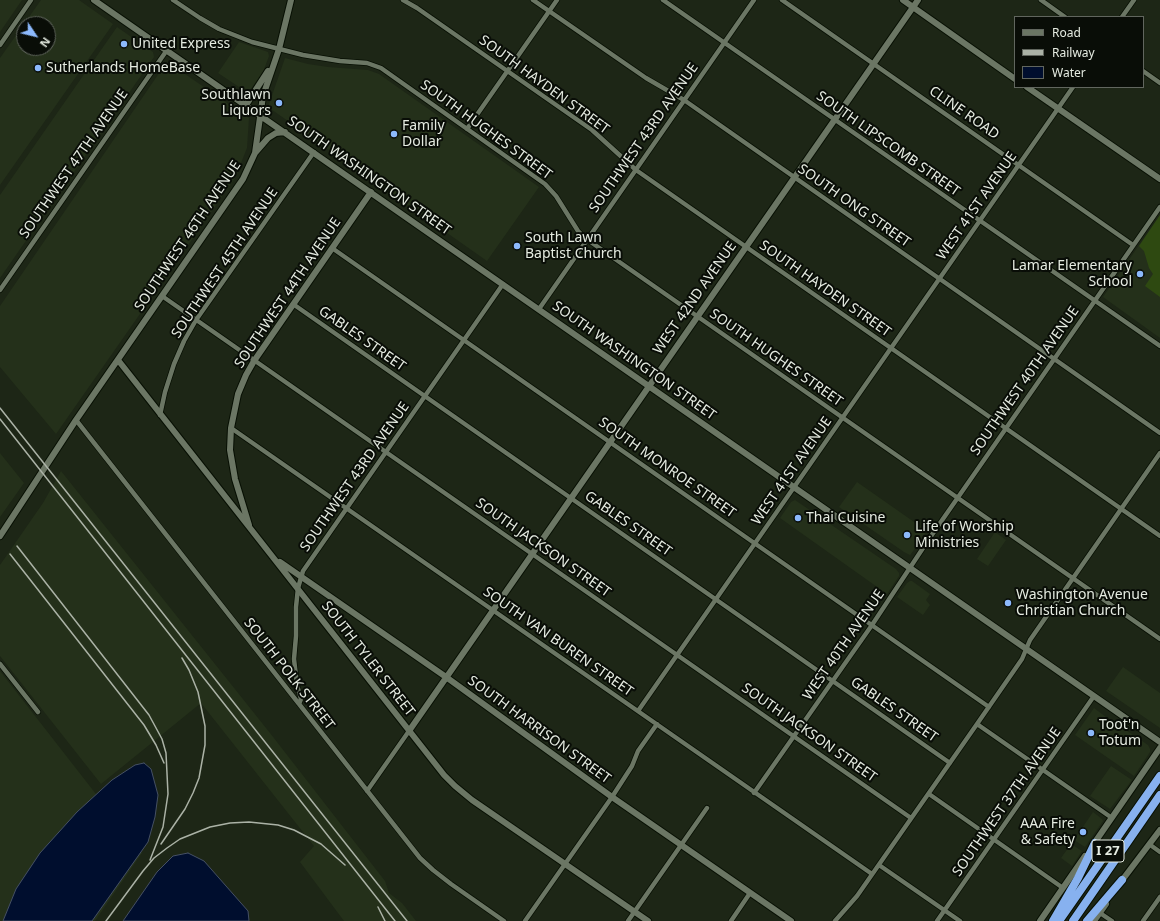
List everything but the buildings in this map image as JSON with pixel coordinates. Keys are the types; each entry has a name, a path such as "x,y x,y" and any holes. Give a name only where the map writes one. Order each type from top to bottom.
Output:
{"highway":[{"name":"I 27","path":"1060,921 1158,779"},
{"name":"I 27","path":"1072,921 1160,795"},
{"path":"1053,921 1078,878 1094,843"},
{"path":"1087,921 1122,880"}],"main road":[{"name":"SOUTH WASHINGTON STREET","path":"94,0 260,114 1160,742"},
{"name":"SOUTHWEST 46TH AVENUE","path":"0,536 76,420 243,179 255,153 263,96 278,53 291,0"},
{"path":"903,0 1014,78"},
{"name":"WEST 42ND AVENUE","path":"409,731 648,385 698,316 918,0"},
{"path":"246,105 267,74 278,53"},
{"path":"1028,88 1160,179"},
{"path":"255,153 268,138 276,133 284,132"},
{"name":"SOUTHWEST 44TH AVENUE","path":"250,528 233,472 230,450 231,428 238,394 254,360 371,192"},
{"name":"SOUTH TYLER STREET","path":"118,360 444,775 472,800 648,921"},
{"name":"SOUTH HARRISON STREET","path":"274,558 446,677 612,797 791,921"},
{"path":"1040,921 1160,748"},
{"path":"1148,765 1154,761 1160,761"},
{"path":"1094,921 1122,880 1160,830"}],"street":[{"path":"0,45 31,0"},
{"name":"SOUTH HUGHES STREET","path":"173,0 219,29 278,53 359,62 374,65 384,70 545,184 556,196 578,231 587,239 1160,639"},
{"name":"SOUTH HAYDEN STREET","path":"403,0 417,8 596,133 636,170 745,248 892,348 1160,536"},
{"name":"SOUTH ONG STREET","path":"533,0 646,78 684,100 1160,433"},
{"path":"467,129 557,0"},
{"name":"SOUTH LIPSCOMB STREET","path":"664,0 1160,346"},
{"name":"SOUTHWEST 43RD AVENUE","path":"539,309 754,0"},
{"name":"CLINE ROAD","path":"782,0 1133,245"},
{"path":"1041,0 1064,16"},
{"path":"1123,16 1134,0"},
{"name":"SOUTHWEST 47TH AVENUE","path":"0,290 167,50"},
{"path":"1144,72 1160,83"},
{"name":"WEST 41ST AVENUE","path":"638,711 1073,88"},
{"name":"SOUTHWEST 45TH AVENUE","path":"160,415 165,392 174,364 184,341 196,320 314,152"},
{"name":"SOUTHWEST 40TH AVENUE","path":"910,568 957,497 1160,207"},
{"name":"SOUTH MONROE STREET","path":"332,248 989,707"},
{"name":"SOUTHWEST 43RD AVENUE","path":"299,704 301,699 297,685 294,660 296,607 298,588 303,571 502,284"},
{"name":"SOUTH JACKSON STREET","path":"162,296 911,818"},
{"name":"GABLES STREET","path":"293,304 950,763"},
{"name":"SOUTH POLK STREET","path":"76,420 420,858 451,884 504,921"},
{"name":"SOUTH VAN BUREN STREET","path":"231,428 872,874"},
{"path":"835,921 855,898 929,794 1022,659 1030,640 1160,453"},
{"name":"WEST 40TH AVENUE","path":"754,793 872,625 910,568"},
{"path":"0,664 38,712"},
{"name":"SOUTHWEST 37TH AVENUE","path":"938,921 1094,696"},
{"path":"525,921 612,797 632,766 638,751 657,724"},
{"path":"977,724 1112,818"},
{"path":"367,791 409,731"},
{"path":"929,794 1063,888"},
{"path":"628,921 707,808"},
{"path":"1149,844 1160,852"},
{"path":"879,865 960,921"},
{"path":"731,921 750,893"},
{"path":"1143,921 1160,897"},
{"path":"1100,913 1112,921"}],"shaded area":[{"path":"0,0 22,0 0,32"},
{"path":"41,0 79,0 113,24 0,185 0,58 16,35 16,56 56,56 56,16 30,16"},
{"path":"117,27 153,52 154,57 0,278 0,195"},
{"path":"239,42 268,52 269,56 263,72 248,93 218,73"},
{"path":"285,58 328,67 368,70 379,74 539,187 487,261 268,107"},
{"path":"166,63 169,63 249,118 247,148 235,178 56,434 0,367 0,306"},
{"name":"Lamar Elementary School","path":"1160,215 1160,338 1103,297"},
{"path":"0,453 24,483 0,517"},
{"path":"61,471 270,733 385,881 389,893 402,903 416,921 344,921 300,862 314,846 201,703 101,784 0,656 0,565 43,503"},
{"path":"857,482 927,531 910,555 839,507"},
{"path":"795,500 896,569 899,576 887,594 780,518 791,502"},
{"path":"995,532 1006,540 988,566 977,559"},
{"path":"910,581 930,594 926,600 930,605 923,615 897,597"},
{"path":"1123,667 1160,693 1160,728 1106,691"},
{"path":"0,671 142,853 95,921 0,921"},
{"path":"1094,708 1112,723 1120,726 1148,745 1150,752 1134,776 1075,735"},
{"path":"1111,766 1132,780 1110,809 1090,796"},
{"path":"1093,812 1103,821 1085,847 1074,840"},
{"path":"1071,844 1082,851 1072,866 1061,858"}],"green space":[{"path":"1160,215 1160,297 1145,286 1153,274 1149,268 1144,251 1139,246"}],"water":[{"path":"144,763 151,769 158,795 155,817 148,842 92,921 3,921 16,889 40,853 77,812 112,780 135,765"},
{"path":"188,853 204,861 248,911 249,921 123,921 157,872 173,856"}],"railway":[{"path":"0,408 407,921"},
{"path":"0,419 395,921"},
{"path":"17,546 149,715 162,739 166,753 168,794 163,827 150,860"},
{"path":"10,554 144,725 156,745 164,763"},
{"path":"161,844 185,809 193,793 199,778 205,745 205,726 198,692 189,670 182,658"},
{"path":"106,921 154,858 180,839 210,827 230,823 249,822 278,825 294,830 321,844 345,865"},
{"path":"378,907 385,921"}],"place":[{"name":"United Express","path":"124,44"},
{"name":"Sutherlands HomeBase","path":"38,68"},
{"name":"Southlawn Liquors","path":"279,103"},
{"name":"Family Dollar","path":"394,134"},
{"name":"South Lawn Baptist Church","path":"517,246"},
{"name":"Lamar Elementary School","path":"1140,274"},
{"name":"Thai Cuisine","path":"798,518"},
{"name":"Life of Worship Ministries","path":"907,535"},
{"name":"Washington Avenue Christian Church","path":"1008,603"},
{"name":"Toot'n Totum","path":"1091,733"},
{"name":"AAA Fire & Safety","path":"1083,832"}]}
